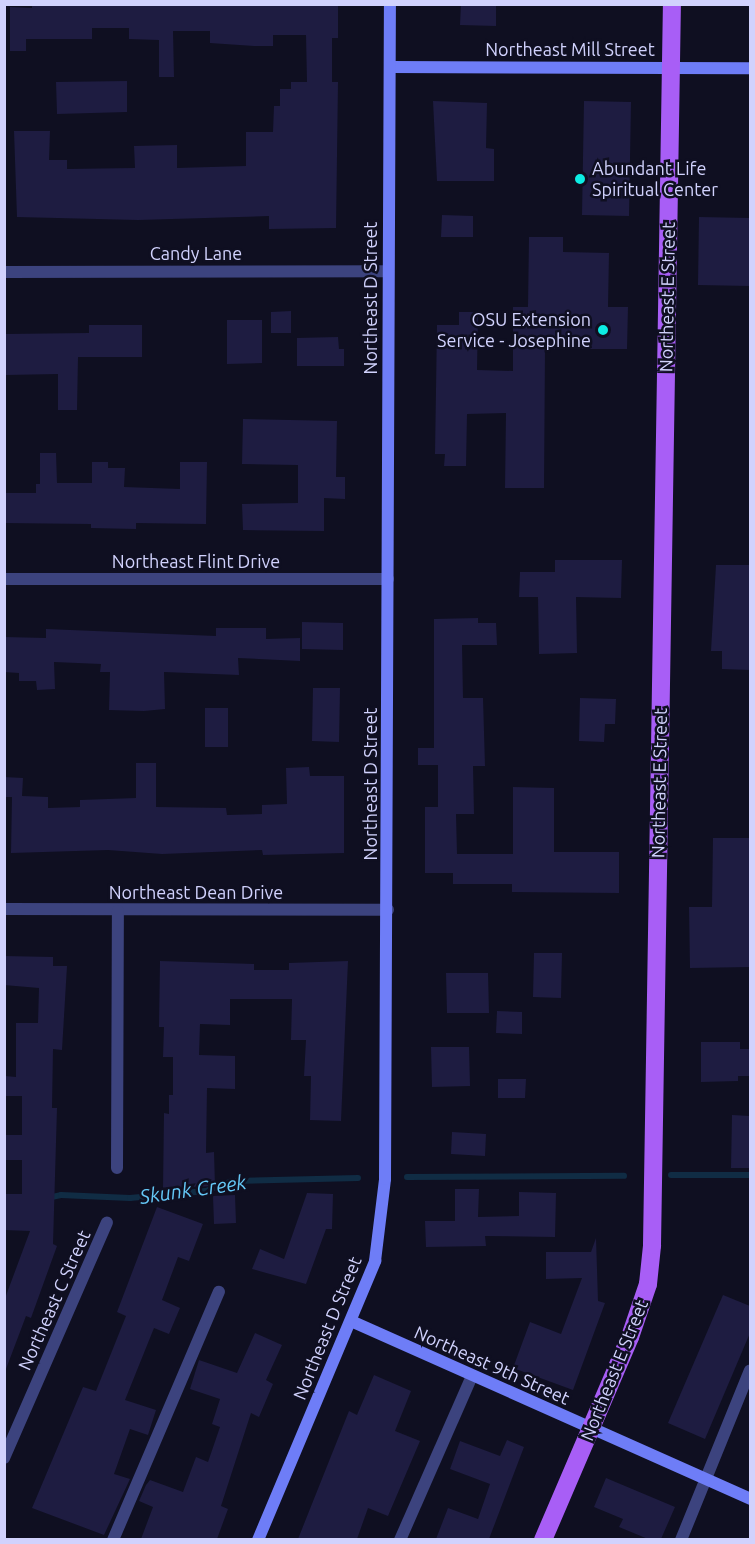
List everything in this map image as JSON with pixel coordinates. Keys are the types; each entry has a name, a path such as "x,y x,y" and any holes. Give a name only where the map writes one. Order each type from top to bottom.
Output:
{"main road":[{"name":"Northeast E Street","path":"543,1539 591,1429 648,1284 652,1245 672,4"}],"street":[{"name":"Northeast D Street","path":"258,1539 375,1261 385,1179 388,910 390,4"},
{"name":"Northeast Mill Street","path":"390,68 750,68"},
{"name":"Candy Lane","path":"4,272 388,271"},
{"name":"Northeast Flint Drive","path":"4,579 388,579"},
{"name":"Northeast Dean Drive","path":"4,909 388,910"},
{"path":"117,1168 118,911"},
{"name":"Northeast C Street","path":"4,1458 107,1222"},
{"path":"113,1539 219,1292"},
{"name":"Northeast 9th Street","path":"351,1321 750,1499"},
{"path":"681,1539 750,1370"},
{"path":"400,1539 472,1376"}],"building":[{"path":"32,4 338,4 338,38 332,38 332,82 338,82 336,228 269,229 269,216 138,220 17,217 14,131 50,131 49,160 67,160 67,169 135,168 134,146 177,145 177,168 246,166 246,132 273,132 274,106 280,106 280,89 291,89 291,82 307,82 306,35 273,35 273,46 254,46 210,43 210,31 173,31 174,77 159,77 159,40 129,39 129,28 92,28 92,39 26,39 26,51 10,51 10,7 32,8"},
{"path":"461,4 496,4 496,26 460,25"},
{"path":"127,81 127,112 57,114 56,82"},
{"path":"433,101 487,103 486,148 494,149 494,181 437,181"},
{"path":"584,101 631,102 629,216 582,215"},
{"path":"442,215 473,216 473,237 441,237"},
{"path":"699,217 750,218 750,286 698,285"},
{"path":"529,237 563,237 563,252 609,253 608,307 628,307 627,349 545,349 544,488 505,488 506,413 467,414 466,466 444,466 445,454 435,454 437,325 459,325 459,312 478,312 477,370 513,371 513,307 528,307"},
{"path":"291,311 291,333 271,333 271,312"},
{"path":"227,320 262,320 262,363 227,364"},
{"path":"89,325 142,325 142,357 78,357 77,410 58,410 58,374 6,375 6,334 89,333"},
{"path":"338,337 339,349 344,349 344,366 297,366 297,338"},
{"path":"243,419 337,421 336,477 345,477 345,499 324,498 324,531 243,530 242,504 298,503 298,465 242,464"},
{"path":"40,453 56,453 57,483 92,483 92,462 108,462 108,468 125,468 124,487 180,489 180,462 207,462 206,524 136,523 136,529 91,528 91,524 4,523 4,493 36,493 36,484 40,484"},
{"path":"555,560 622,560 621,598 576,597 577,653 539,654 538,597 519,597 520,572 555,572"},
{"path":"716,565 750,565 750,670 722,669 722,651 711,651"},
{"path":"478,618 478,623 496,623 497,645 462,645 463,698 483,698 485,766 473,766 474,814 456,814 457,854 513,854 513,787 554,788 554,852 619,852 619,893 512,892 512,884 453,884 453,873 425,873 425,807 438,807 438,765 418,765 418,748 434,748 434,619"},
{"path":"302,622 343,623 343,650 302,649"},
{"path":"216,628 266,628 266,639 300,638 300,661 238,658 239,675 164,672 165,709 144,711 109,710 110,672 100,672 101,664 54,662 55,689 37,690 36,681 19,681 19,673 4,672 4,637 46,638 46,629 216,636"},
{"path":"313,688 340,688 339,742 312,741"},
{"path":"580,698 616,699 615,724 605,724 604,742 579,741"},
{"path":"205,708 228,708 228,747 205,747"},
{"path":"136,763 156,763 156,807 226,808 227,815 262,814 262,805 287,804 286,768 309,767 310,776 344,776 344,853 263,855 262,850 162,854 108,850 11,853 12,797 4,797 4,777 23,778 22,796 48,797 48,808 80,807 80,800 136,798"},
{"path":"713,838 750,838 750,967 690,968 689,907 712,907"},
{"path":"534,953 562,953 561,998 533,997"},
{"path":"4,956 53,957 53,966 67,966 62,1050 53,1049 52,1108 57,1108 53,1244 57,1246 31,1318 26,1316 6,1369 4,1301 30,1231 4,1230 4,1194 22,1194 22,1160 4,1160 4,1135 22,1135 22,1096 5,1096 5,1076 16,1077 16,1023 38,1023 39,988 4,985"},
{"path":"160,961 254,964 254,970 289,970 289,963 348,961 341,1121 310,1120 311,1076 304,1076 306,1040 291,1040 292,999 230,999 230,1025 200,1024 199,1055 235,1056 235,1089 207,1088 206,1153 214,1152 215,1186 163,1188 164,1113 169,1114 169,1095 173,1095 173,1057 163,1057 164,1027 159,1027"},
{"path":"446,973 488,973 489,1013 447,1013"},
{"path":"497,1011 522,1012 522,1034 496,1033"},
{"path":"701,1042 740,1042 740,1049 750,1049 750,1076 738,1076 738,1081 701,1082"},
{"path":"431,1047 469,1047 470,1086 432,1087"},
{"path":"498,1079 526,1079 525,1098 498,1098"},
{"path":"732,1115 750,1116 750,1168 731,1168"},
{"path":"452,1132 486,1134 485,1156 451,1154"},
{"path":"455,1189 479,1189 478,1217 519,1216 519,1192 556,1193 555,1237 485,1236 486,1246 426,1247 425,1221 455,1221"},
{"path":"307,1193 333,1194 332,1229 326,1229 306,1284 252,1269 260,1249 284,1259"},
{"path":"235,1195 236,1223 214,1224 213,1196"},
{"path":"157,1207 203,1224 189,1261 178,1257 162,1300 180,1308 169,1334 154,1328 125,1400 156,1410 148,1435 130,1429 114,1474 130,1479 104,1535 32,1508 83,1387 96,1391 126,1316 117,1312"},
{"path":"596,1238 598,1301 605,1303 573,1390 513,1368 530,1322 561,1334 582,1278 546,1279 546,1252 591,1252"},
{"path":"723,1295 750,1306 750,1333 705,1439 668,1423"},
{"path":"255,1333 282,1345 266,1380 273,1384 259,1417 251,1413 221,1506 228,1509 217,1539 141,1539 153,1507 139,1501 146,1485 150,1480 183,1492 196,1457 208,1462 220,1427 212,1424 220,1399 190,1389 199,1360 237,1373"},
{"path":"374,1375 411,1391 395,1431 420,1441 388,1516 368,1508 357,1539 298,1539 349,1411 357,1415"},
{"path":"507,1440 524,1447 489,1539 436,1539 448,1508 478,1519 490,1484 450,1469 460,1441 500,1456"},
{"path":"606,1478 675,1507 661,1539 648,1539 619,1527 623,1519 594,1507"}],"waterway":[{"name":"Skunk Creek","path":"671,1175 750,1175"},
{"name":"Skunk Creek","path":"407,1177 624,1176"},
{"name":"Skunk Creek","path":"47,1198 61,1195 130,1198 206,1191 232,1181 358,1178"}],"place":[{"name":"Abundant Life Spiritual Center","path":"580,179"},
{"name":"OSU Extension Service - Josephine","path":"603,330"}]}
